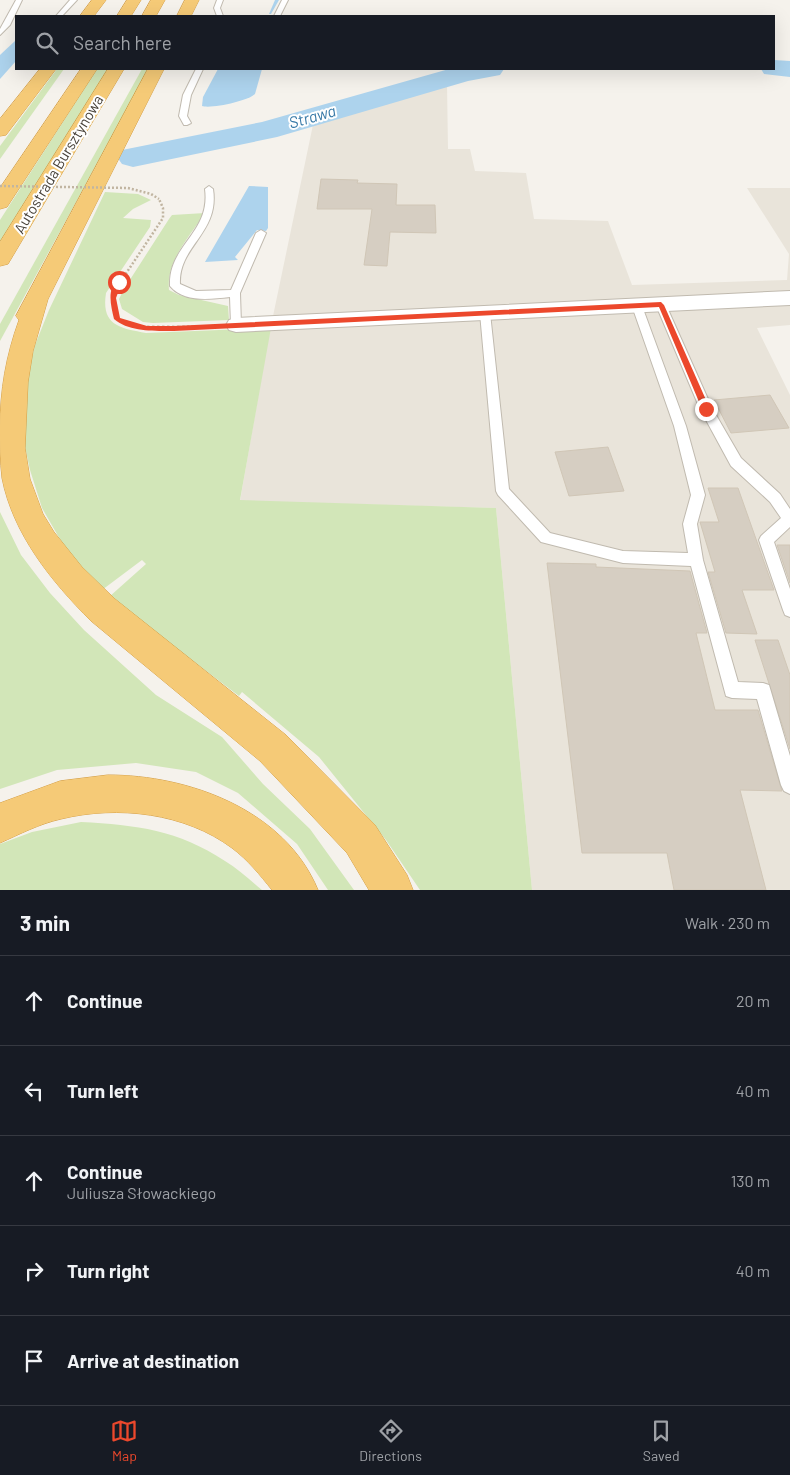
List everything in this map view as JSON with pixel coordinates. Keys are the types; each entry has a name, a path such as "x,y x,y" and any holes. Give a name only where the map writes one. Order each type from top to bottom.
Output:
{"highway":[{"path":"88,15 99,0"},
{"path":"125,15 134,0"},
{"path":"149,15 158,0"},
{"path":"184,15 192,0"},
{"path":"0,131 47,70"},
{"name":"Autostrada Bursztynowa","path":"0,203 88,70"},
{"name":"Autostrada Bursztynowa","path":"0,259 115,70"},
{"path":"0,371 155,70"},
{"path":"37,300 19,358 13,399 12,455 21,495 35,528 52,556 76,586 117,622 273,748 361,840 392,890"},
{"path":"0,823 58,800 108,794 142,794 183,802 214,814 247,835 273,858 297,890"}],"street":[{"path":"236,325 790,298"}],"lane":[{"path":"2,31 19,0"},
{"path":"60,15 74,0"},
{"path":"220,0 217,8 220,15"},
{"path":"278,15 285,0"},
{"path":"2,31 15,29"},
{"path":"187,123 183,116 185,102 199,70"},
{"path":"209,189 210,211 204,225 176,266 173,278 175,286 186,294 197,296 235,293"},
{"path":"236,325 235,293 261,233"},
{"path":"661,305 706,409 736,462 776,498 789,519 766,540 790,610"},
{"path":"636,306 680,426 698,495 690,524 696,560 732,690 763,691 790,785"},
{"path":"486,313 503,491 546,538 623,558 696,560"}],"path":[{"path":"0,186 128,188 151,194 159,199 163,208 163,218 115,290 112,298 117,319 147,328 174,329 236,325"}],"shaded area":[{"path":"447,84 448,149 470,149 475,171 526,173 534,219 608,221 632,285 787,280 789,254 747,188 790,188 790,325 757,328 790,395 790,890 532,890 496,508 240,501 268,340 314,120"}],"green space":[{"path":"56,70 63,70 0,159 0,146"},
{"path":"96,70 108,70 0,242 0,220"},
{"path":"141,70 148,70 0,341 0,324"},
{"path":"105,192 138,194 151,200 133,209 123,218 151,220 150,227 106,293 106,312 114,323 120,327 146,333 271,328 240,500 496,508 532,890 420,890 386,840 319,757 242,692 239,696 109,597 146,564 142,560 102,590 65,548 42,508 30,470 24,442 26,381 35,345 49,310"},
{"path":"205,213 175,259 169,279 169,290 179,295 228,306 229,320 143,322 122,309 119,299 124,289 172,215"},
{"path":"0,512 21,555 50,593 84,630 156,695 222,737 263,784 310,829 354,890 328,890 297,844 238,793 196,772 136,763 57,770 0,789"},
{"path":"81,822 139,827 191,842 225,861 262,890 0,890 0,844 32,832"}],"water":[{"path":"15,41 15,62 0,79 0,55"},
{"path":"217,70 262,70 255,94 251,97 229,104 207,107 202,106 203,97"},
{"path":"249,186 268,187 268,228 266,231 257,230 235,257 238,260 205,262"}],"building":[{"path":"321,179 358,180 357,183 397,184 396,205 435,205 436,233 390,232 387,266 364,265 372,209 317,209"},
{"path":"770,395 789,428 731,433 714,400"},
{"path":"608,447 624,491 569,496 555,452"},
{"path":"708,488 738,488 774,590 742,590 757,634 726,633 708,572 715,572 700,522 719,522"},
{"path":"777,545 790,545 790,583"},
{"path":"547,563 596,564 596,567 690,571 707,633 696,633 715,710 758,710 782,791 740,790 766,890 674,890 667,853 582,853"},
{"path":"755,640 778,640 790,675 790,749"}],"waterway":[{"path":"270,13 277,0"},
{"name":"Strawa","path":"775,68 790,69"},
{"name":"Strawa","path":"133,157 266,130 465,73 484,70"}],"route":[{"path":"119,282 112,298 117,319 147,328 174,329 661,305 706,409"}]}
